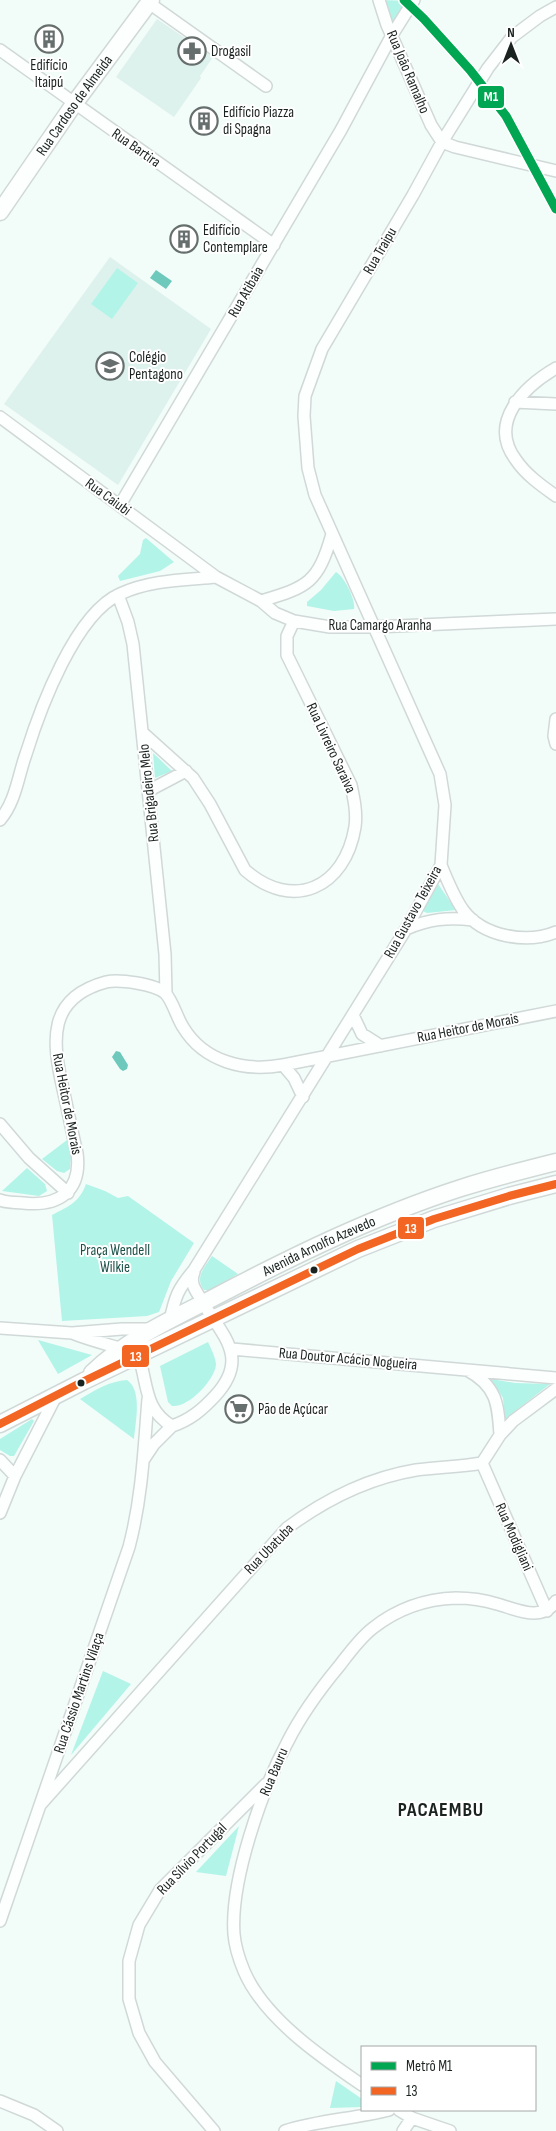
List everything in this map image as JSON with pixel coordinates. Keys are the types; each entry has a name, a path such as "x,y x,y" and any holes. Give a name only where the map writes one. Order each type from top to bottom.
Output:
{"main road":[{"name":"Rua Cardoso de Almeida","path":"0,212 74,104 150,2"},
{"name":"Avenida Arnolfo Azevedo","path":"84,1381 121,1348 262,1272 381,1218 461,1188 556,1162"},
{"name":"Avenida Arnolfo Azevedo","path":"84,1381 375,1242 434,1219 556,1184"},
{"path":"0,1424 84,1381"}],"street":[{"name":"Rua João Ramalho","path":"379,0 431,125 442,142"},
{"name":"Rua Atibaia","path":"120,505 341,130 392,35 414,0"},
{"path":"150,2 266,86"},
{"name":"Rua Traipu","path":"375,627 315,495 308,468 305,396 322,349 442,142 499,52 512,37 540,16 556,7"},
{"name":"Rua Bartira","path":"0,50 274,245"},
{"path":"442,142 455,147 556,171"},
{"path":"556,368 533,384 515,402 507,424 506,438 514,459 524,471 556,496"},
{"path":"515,402 556,404"},
{"name":"Rua Caiubi","path":"0,417 216,577"},
{"path":"261,601 292,592 304,586 317,574 332,534"},
{"path":"0,820 14,796 42,707 63,661 84,626 101,606 118,594 157,582 216,577"},
{"name":"Rua Camargo Aranha","path":"216,577 261,601 274,613 294,621 330,627 375,627 556,619"},
{"name":"Rua Brigadeiro Melo","path":"118,594 128,622 133,644 165,954 166,993"},
{"name":"Rua Livreiro Saraiva","path":"143,733 193,778 210,804 244,870 262,884 283,890 305,890 324,883 340,868 352,842 356,825 355,802 351,785 287,655 287,636 294,621"},
{"name":"Rua Gustavo Teixeira","path":"170,1321 175,1297 182,1285 194,1270 303,1097 326,1056 406,929 441,865 445,805 440,774 375,627"},
{"path":"556,719 554,736 556,744"},
{"path":"148,790 186,772"},
{"path":"441,865 464,911 473,920 492,931 515,937 538,937 556,932"},
{"path":"406,929 423,922 447,918 473,920"},
{"name":"Rua Heitor de Morais","path":"68,1193 77,1178 78,1163 56,1055 56,1028 64,1010 85,991 108,981 121,981 154,987 166,993 187,1034 206,1051 220,1060 242,1067 257,1068 283,1065 556,1011"},
{"path":"353,1015 362,1034 381,1046"},
{"path":"283,1065 294,1078 303,1097"},
{"path":"0,1124 29,1158 68,1193 49,1202 35,1204 0,1200"},
{"path":"143,1460 154,1444 172,1426 191,1419 220,1390 230,1373 233,1362 232,1349 212,1320 192,1283 194,1270"},
{"path":"0,1328 72,1334 122,1329 154,1329"},
{"path":"72,1334 138,1354 148,1399 162,1420 172,1426"},
{"name":"Rua Doutor Acácio Nogueira","path":"232,1349 556,1378"},
{"path":"465,1369 486,1384 495,1398 500,1435"},
{"path":"482,1463 500,1435 528,1408 556,1389"},
{"path":"0,1513 15,1476 56,1396"},
{"name":"Rua Cássio Martins Vilaça","path":"0,1921 129,1546 137,1516 148,1399"},
{"path":"0,1460 15,1476"},
{"name":"Rua Modigliani","path":"482,1463 547,1610"},
{"name":"Rua Ubatuba","path":"40,1804 286,1528 327,1500 378,1480 419,1470 482,1463"},
{"name":"Rua Bauru","path":"361,2083 328,2062 299,2038 271,2010 244,1972 237,1953 234,1934 238,1891 248,1843 269,1781 287,1742 320,1689 370,1630 390,1615 413,1605 455,1598 472,1598 527,1613 547,1610"},
{"path":"547,1610 556,1601"},
{"name":"Rua Sílvio Portugal","path":"214,2131 155,2062 139,2033 129,1999 129,1961 139,1925 160,1890 269,1781"},
{"path":"0,2100 34,2115 57,2131"},
{"path":"285,2131 308,2124 354,2118 385,2111"},
{"path":"401,2111 412,2118 450,2131"},
{"path":"403,2131 412,2118"}],"shaded area":[{"path":"157,19 213,57 174,117 116,77"},
{"name":"Colégio Pentagono","path":"110,257 211,329 118,485 4,404"}],"green space":[{"path":"381,0 409,1 394,29"},
{"path":"117,268 138,283 112,319 91,304"},
{"path":"146,538 174,562 160,571 120,581 118,576 140,554 143,540"},
{"path":"336,572 349,589 354,609 334,611 307,606 307,602 321,590"},
{"path":"153,753 172,771 155,778"},
{"path":"438,884 456,910 427,913 423,911"},
{"path":"67,1140 71,1156 70,1169 64,1173 57,1171 42,1159"},
{"path":"27,1168 45,1184 47,1191 39,1196 2,1191"},
{"name":"Praça Wendell Wilkie","path":"86,1184 118,1198 128,1196 194,1243 171,1281 159,1312 147,1316 62,1321 52,1215 77,1200"},
{"path":"212,1256 238,1274 211,1290 204,1290 201,1285 200,1276"},
{"path":"38,1340 92,1355 58,1374"},
{"path":"208,1342 216,1365 211,1378 192,1398 185,1403 172,1406 168,1402 160,1366"},
{"path":"491,1379 515,1383 550,1384 505,1419 503,1398"},
{"path":"127,1380 132,1385 137,1399 134,1439 80,1399 109,1384"},
{"path":"32,1419 34,1421 14,1456 10,1456 0,1450 0,1439"},
{"path":"103,1671 131,1684 71,1755"},
{"path":"239,1826 226,1876 196,1872"},
{"path":"336,2081 361,2098 361,2107 330,2108"}],"water":[{"path":"156,270 172,281 166,289 150,278"},
{"path":"116,1051 120,1052 128,1065 127,1069 123,1071 112,1057"}],"metro line":[{"name":"M1","path":"404,0 424,19 470,70 506,116 556,209"}],"transit line":[{"name":"13","path":"0,1424 84,1381 358,1249 434,1219 556,1184"}],"place":[{"name":"Edifício Itaipú","path":"49,39"},
{"name":"Drogasil","path":"192,51"},
{"name":"Edifício Piazza di Spagna","path":"204,121"},
{"name":"Edifício Contemplare","path":"184,239"},
{"name":"Colégio Pentagono","path":"110,366"},
{"name":"Pão de Açúcar","path":"239,1409"}],"district":[{"name":"PACAEMBU","path":"441,1810"}]}
